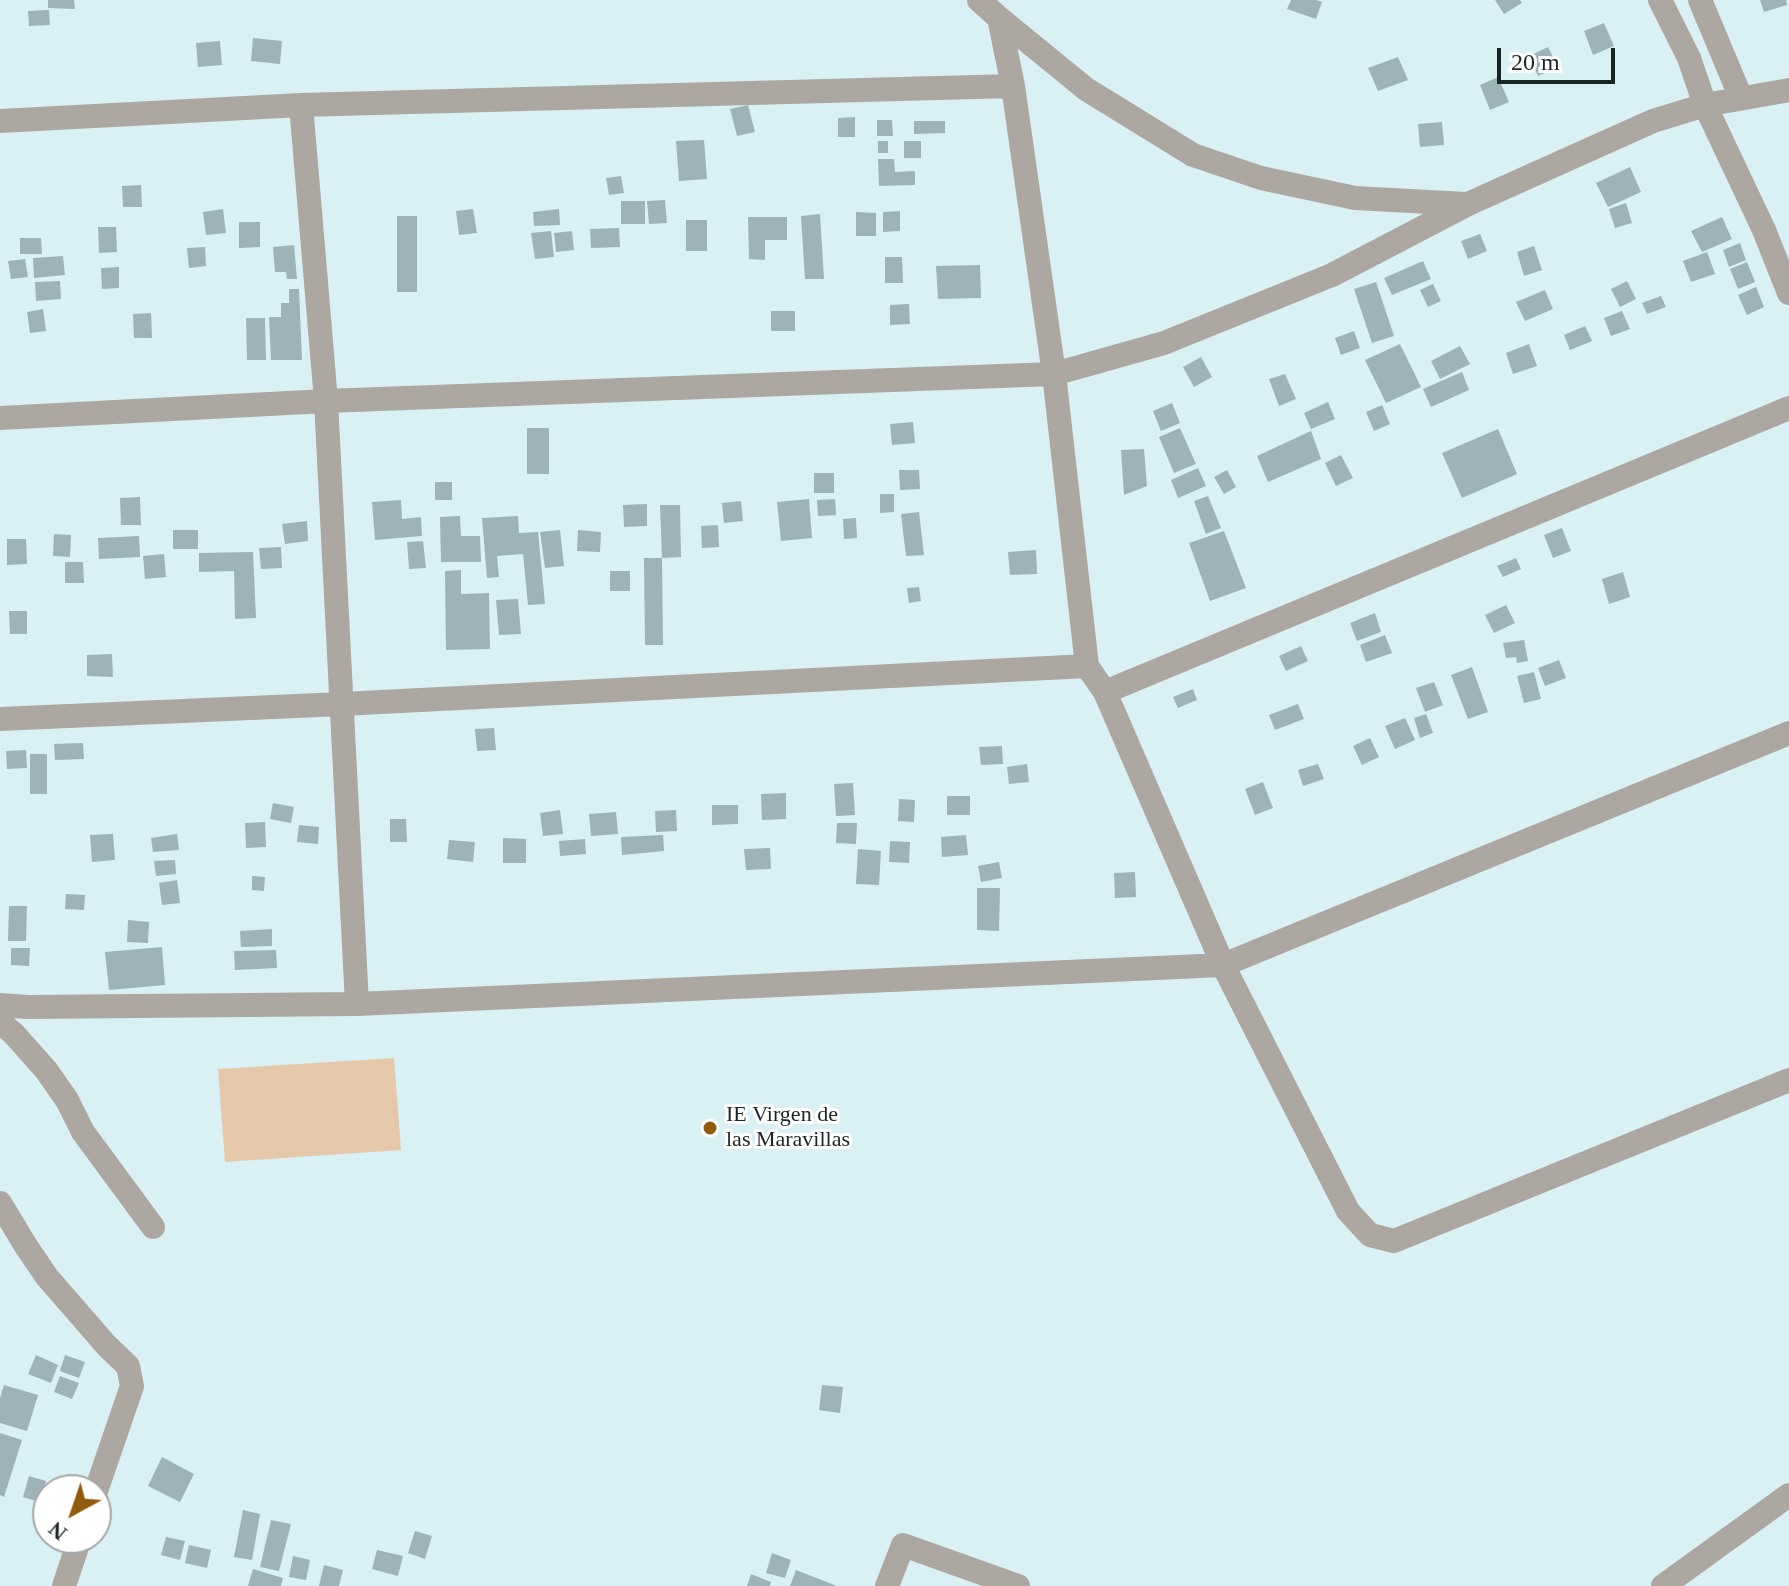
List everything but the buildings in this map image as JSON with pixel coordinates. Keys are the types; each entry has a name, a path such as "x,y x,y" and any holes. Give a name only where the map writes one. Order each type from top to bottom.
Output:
{"street":[{"path":"979,0 1086,89 1193,155 1261,178 1355,198 1468,204"},
{"path":"1660,0 1689,58 1705,105 1764,230 1789,293"},
{"path":"1700,0 1741,98"},
{"path":"999,18 1013,86 1054,374 1087,666 1105,692 1223,965 1348,1211 1370,1235 1394,1241 1789,1080"},
{"path":"0,121 301,105 1013,86"},
{"path":"0,418 326,401 1054,374 1164,343 1332,275 1468,204 1653,121 1705,105 1789,90"},
{"path":"301,105 326,401 357,1004"},
{"path":"1105,692 1789,408"},
{"path":"0,719 1087,666"},
{"path":"0,1005 357,1004 1223,965 1789,733"},
{"path":"0,1022 46,1070 67,1100 83,1132 153,1227"},
{"path":"0,1203 47,1277 128,1366 132,1386 102,1474"},
{"path":"1663,1586 1789,1495"},
{"path":"887,1586 903,1545 1018,1586"},
{"path":"64,1586 75,1554"}],"shaded area":[{"path":"394,1058 401,1150 225,1162 218,1069"}],"place":[{"name":"IE Virgen de las Maravillas","path":"710,1128"}]}
